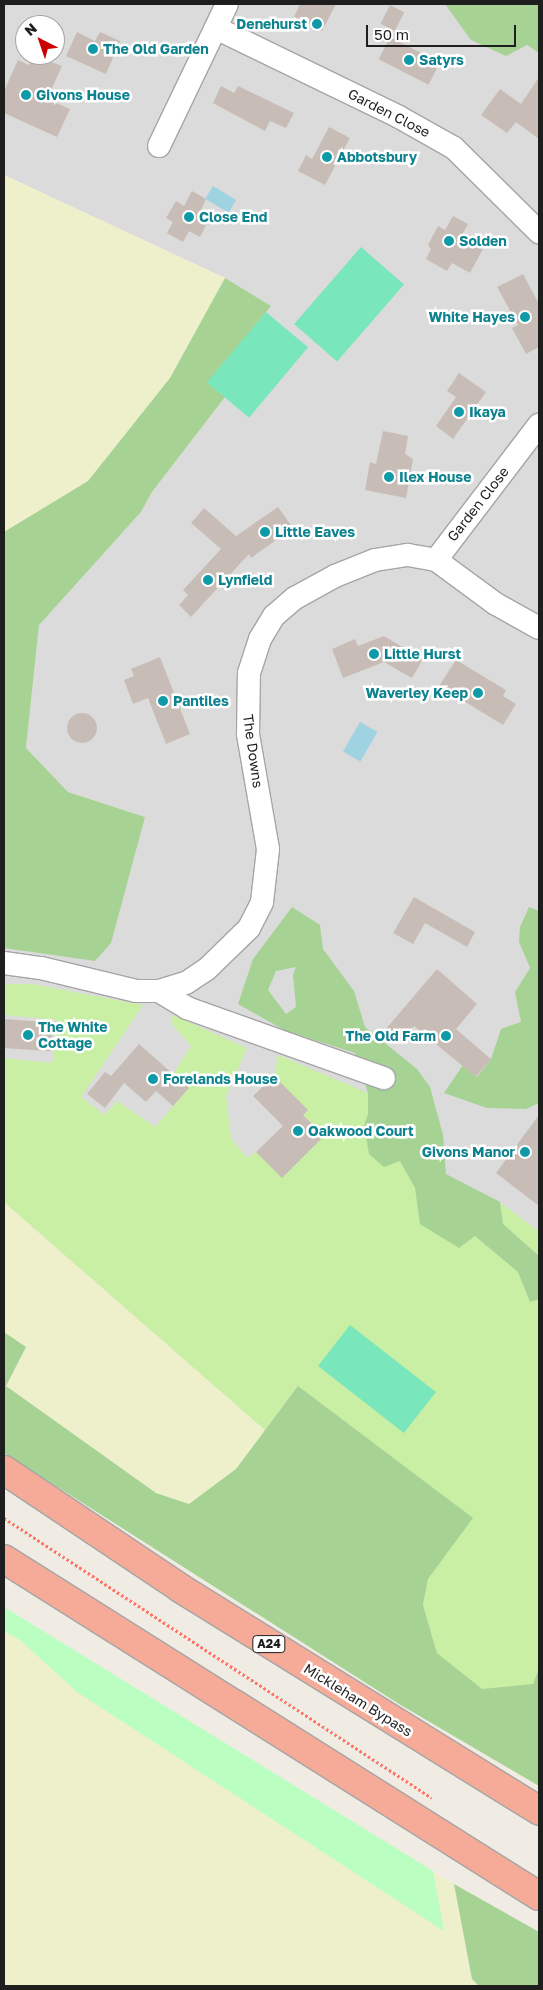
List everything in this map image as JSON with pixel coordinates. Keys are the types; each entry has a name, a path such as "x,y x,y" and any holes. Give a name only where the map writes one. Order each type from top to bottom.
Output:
{"highway":[{"name":"Mickleham Bypass","path":"4,1470 180,1588 539,1811"},
{"path":"4,1559 539,1896"}],"street":[{"path":"159,146 227,4"},
{"name":"Garden Close","path":"216,28 399,117 454,148 539,232"},
{"name":"Garden Close","path":"436,560 539,426"},
{"name":"The Downs","path":"4,963 41,968 136,992 159,991 186,982 231,949 249,928 262,902 268,849 246,706 252,664 260,638 274,616 294,598 335,576 375,560 408,555 436,560 496,604 539,628"},
{"path":"159,991 187,1008 384,1078"}],"path":[{"path":"4,1518 441,1804"}],"shaded area":[{"path":"4,4 539,4 539,1613 265,1430 4,1202 4,948 145,817 68,792 26,748 39,624 141,512 152,492 225,397 208,383 270,306 225,278 4,175"}],"green space":[{"path":"445,4 539,4 539,53 527,45 506,56 471,40"},
{"path":"4,175 225,278 170,378 88,481 4,532"},
{"path":"361,247 404,284 337,361 294,324"},
{"path":"225,278 271,306 208,383 225,397 152,492 141,512 39,625 26,748 68,792 145,817 111,943 95,961 4,948 4,532 88,481 170,378"},
{"path":"266,312 308,347 249,418 207,382"},
{"path":"292,907 320,925 323,949 354,991 365,1027 417,1069 430,1087 443,1135 446,1174 500,1202 503,1224 539,1256 539,1299 530,1302 518,1272 475,1236 459,1248 420,1224 415,1188 400,1161 384,1167 369,1154 364,1126 368,1114 368,1093 355,1053 286,1031 238,1004 253,959","holes":["296,967 293,975 296,1007 286,1014 268,990 276,971"]},
{"path":"529,907 539,911 539,1103 526,1109 487,1108 444,1093 463,1065 477,1077 491,1059 501,1029 521,1022 515,992 530,968 519,942 520,927"},
{"path":"4,984 32,984 143,1005 81,1097 105,1115 117,1101 155,1127 189,1088 173,1074 191,1046 171,1023 173,1015 247,1048 226,1096 231,1138 247,1158 256,1152 282,1178 324,1136 303,1115 308,1110 274,1076 278,1055 368,1093 368,1114 364,1126 400,1161 415,1188 420,1224 475,1236 518,1272 530,1302 539,1299 539,1668 533,1684 482,1690 437,1653 423,1605 428,1579 472,1518 297,1387 265,1430 4,1202 4,1058 52,1063 58,1020 4,1015"},
{"path":"4,1202 265,1430 236,1469 189,1504 156,1493 6,1386 26,1347 4,1332"},
{"path":"500,1202 539,1232 539,1256 503,1224"},
{"path":"350,1325 436,1392 404,1433 318,1366"},
{"path":"4,1332 26,1347 6,1386 156,1493 189,1504 236,1469 298,1386 473,1518 428,1579 423,1605 437,1653 482,1689 533,1684 539,1668 539,1786 399,1704 4,1453"},
{"path":"4,1607 433,1871 444,1931 77,1692 20,1640 4,1631"},
{"path":"4,1631 20,1640 41,1633 454,1884 472,1979 479,1986 4,1986"},
{"path":"454,1884 539,1932 539,1986 479,1986 472,1979"}],"water":[{"path":"213,186 236,200 228,213 205,199"},
{"path":"360,722 377,732 360,761 343,751"}],"building":[{"name":"Denehurst","path":"300,4 336,4 322,31 294,17"},
{"path":"390,5 404,12 395,31 380,24"},
{"name":"The Old Garden","path":"77,32 95,41 100,32 120,41 106,74 66,56"},
{"name":"Satyrs","path":"390,37 440,62 429,85 379,59"},
{"name":"Givons House","path":"16,65 62,66 47,99 70,109 57,137 4,113 4,91"},
{"path":"539,77 539,139 516,122 507,133 481,115 500,89 521,104"},
{"path":"221,86 234,93 238,86 294,113 286,128 270,121 265,131 213,103"},
{"name":"Abbotsbury","path":"329,127 350,138 325,185 298,171 306,155 312,159"},
{"name":"Close End","path":"192,191 206,199 201,210 211,216 200,237 189,231 183,242 167,233 173,222 166,218 176,201 184,206"},
{"name":"Solden","path":"453,216 468,224 461,237 483,249 470,273 452,263 447,271 426,259 431,249 428,245 438,226 445,230"},
{"name":"White Hayes","path":"523,274 539,304 539,347 526,354 512,328 518,325 497,287"},
{"name":"Ikaya","path":"459,373 486,392 453,439 436,426 456,397 447,391"},
{"name":"Ilex House","path":"383,431 408,436 405,454 413,459 406,498 365,490 370,462 376,464"},
{"path":"278,507 293,528 251,558 249,554 191,617 179,605 188,595 183,590 221,549 191,523 204,508 236,536"},
{"name":"Little Hurst","path":"384,636 423,659 412,678 384,662 343,678 332,649 355,639 358,646"},
{"name":"Pantiles","path":"160,657 190,734 166,744 148,698 133,704 124,680 134,676 131,669"},
{"name":"Waverley Keep","path":"456,660 506,690 503,696 516,704 503,725 439,686"},
{"path":"82,713 93,717 97,728 93,739 82,743 71,739 67,728 71,717"},
{"path":"414,897 475,932 467,947 425,923 413,944 393,933"},
{"name":"The Old Farm","path":"437,969 477,1004 456,1029 491,1059 476,1077 414,1026 401,1042 385,1030"},
{"name":"The White Cottage","path":"4,1019 53,1022 51,1051 4,1048"},
{"name":"Forelands House","path":"139,1044 189,1088 173,1106 156,1091 146,1102 124,1083 105,1108 87,1094 105,1072 111,1076"},
{"name":"Oakwood Court","path":"274,1076 308,1110 303,1115 324,1136 282,1178 256,1152 283,1126 253,1096"},
{"name":"Givons Manor","path":"539,1115 539,1206 496,1173"}],"place":[{"name":"Denehurst","path":"317,24"},
{"name":"The Old Garden","path":"93,49"},
{"name":"Satyrs","path":"409,60"},
{"name":"Givons House","path":"26,95"},
{"name":"Abbotsbury","path":"327,157"},
{"name":"Close End","path":"189,217"},
{"name":"Solden","path":"449,241"},
{"name":"White Hayes","path":"525,317"},
{"name":"Ikaya","path":"459,412"},
{"name":"Ilex House","path":"389,477"},
{"name":"Little Eaves","path":"265,532"},
{"name":"Lynfield","path":"208,580"},
{"name":"Little Hurst","path":"374,654"},
{"name":"Waverley Keep","path":"478,693"},
{"name":"Pantiles","path":"163,701"},
{"name":"The White Cottage","path":"28,1035"},
{"name":"The Old Farm","path":"446,1036"},
{"name":"Forelands House","path":"153,1079"},
{"name":"Oakwood Court","path":"298,1131"},
{"name":"Givons Manor","path":"525,1152"}]}
